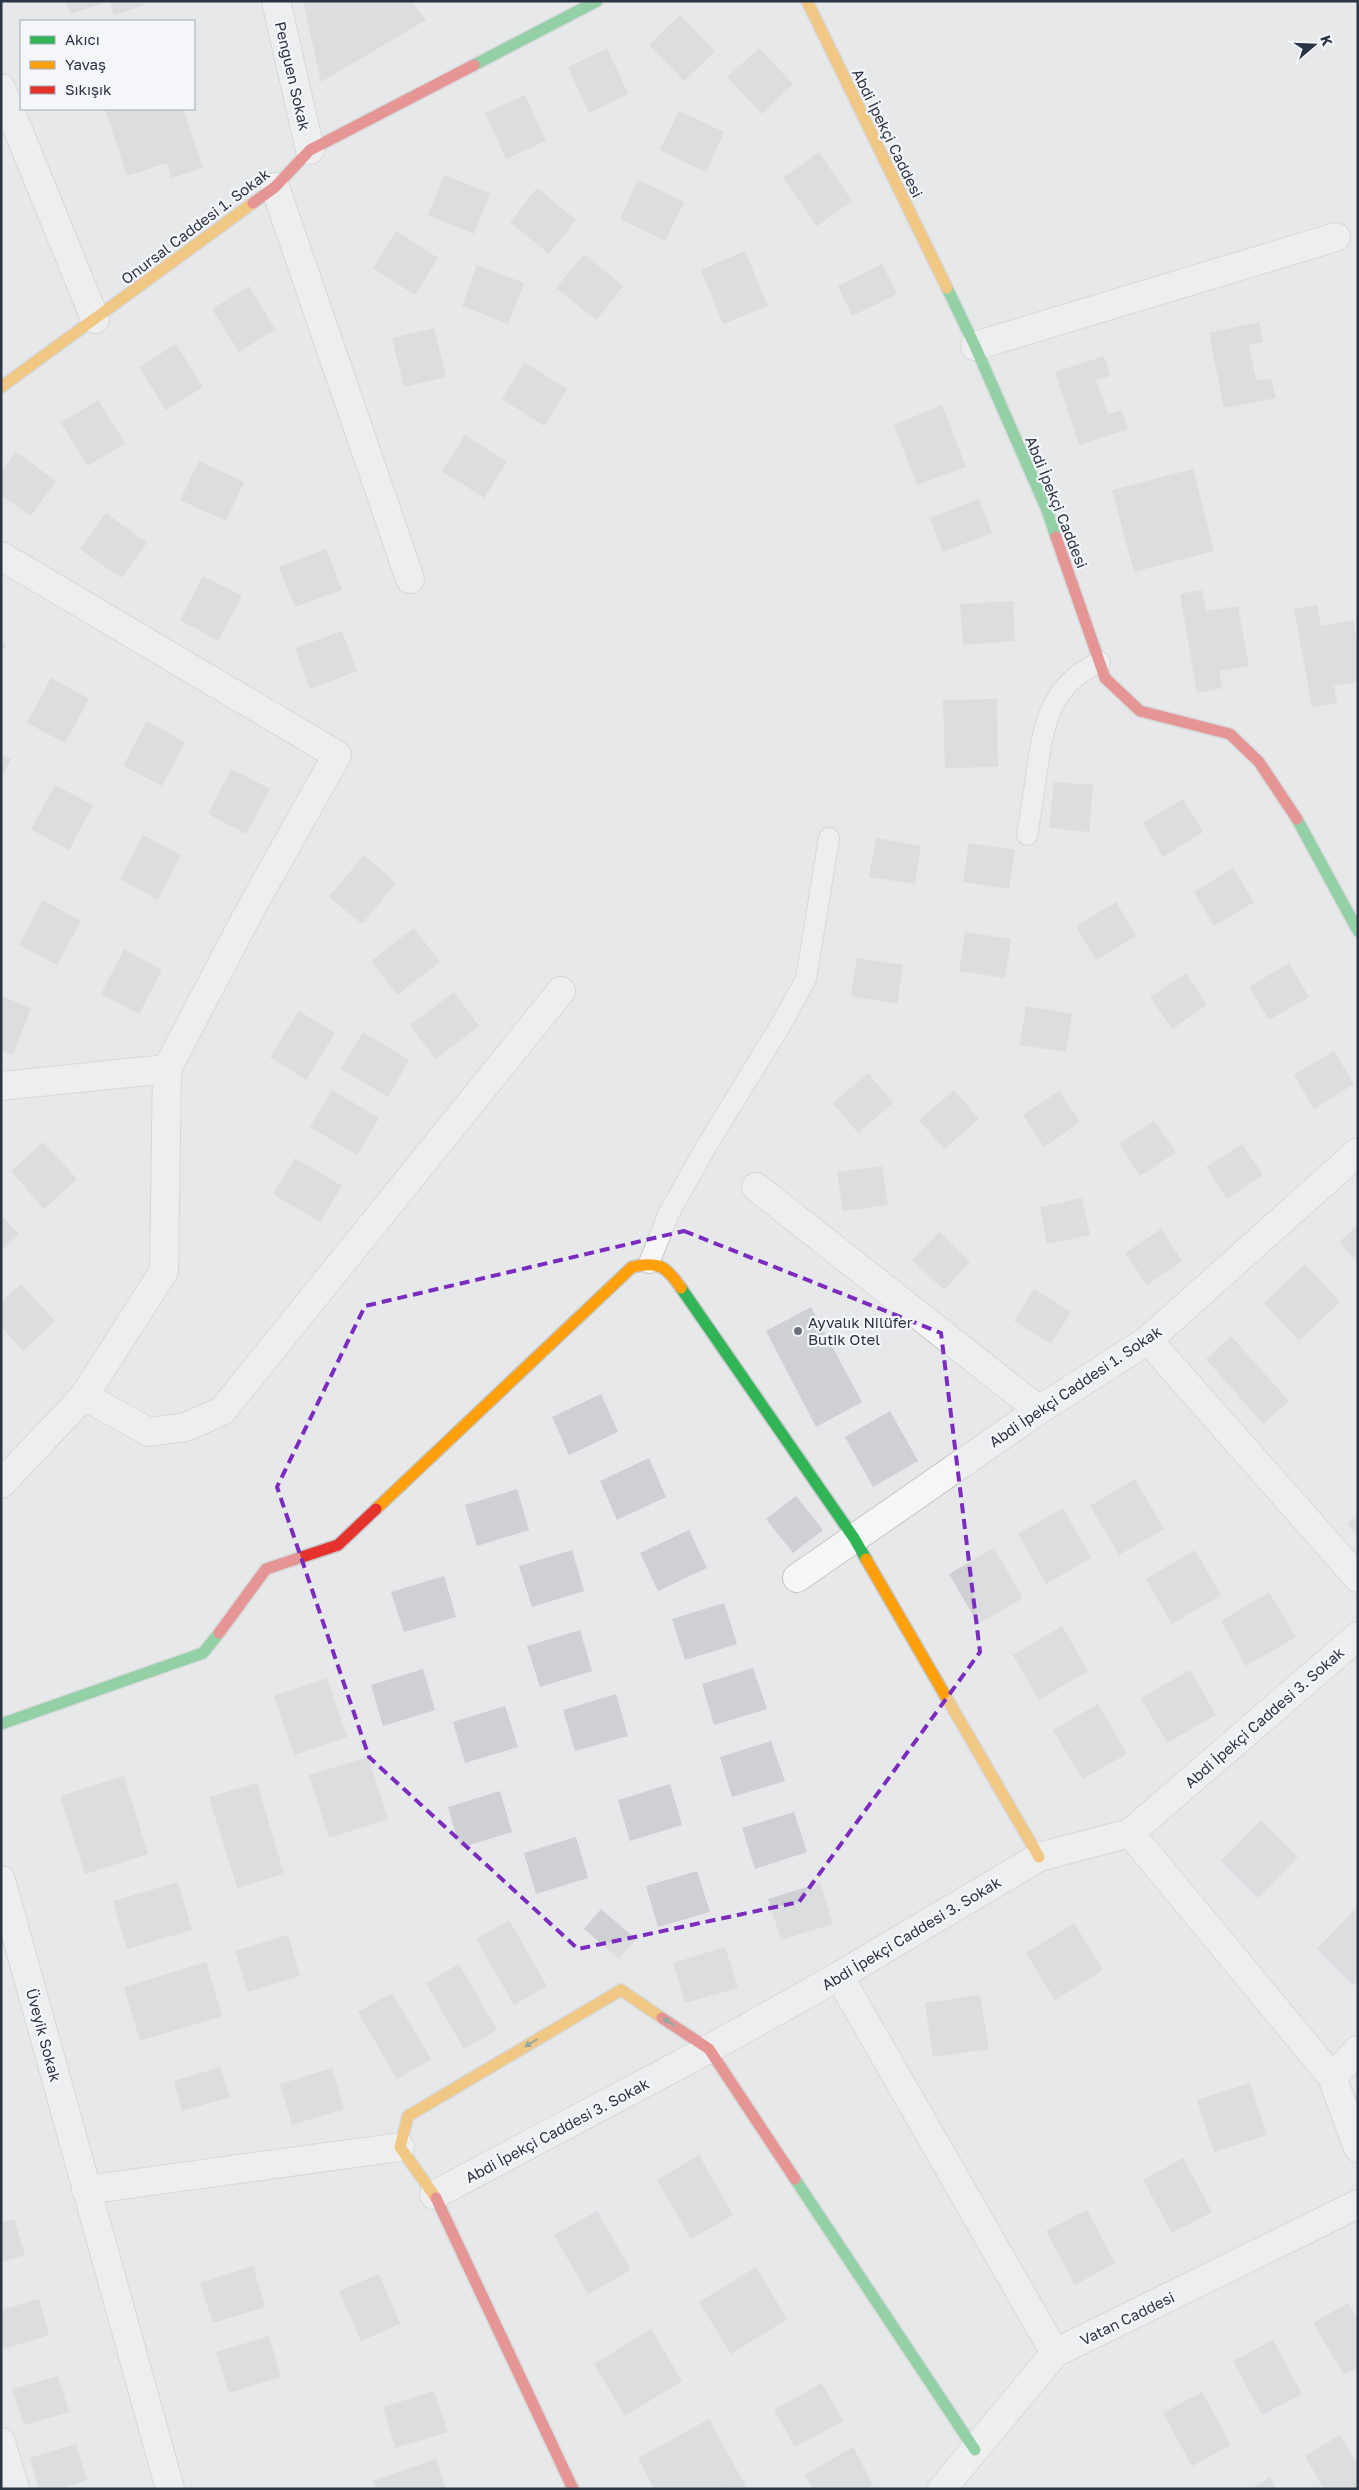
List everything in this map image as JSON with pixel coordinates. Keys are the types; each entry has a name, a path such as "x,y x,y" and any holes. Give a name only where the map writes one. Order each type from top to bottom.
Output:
{"street":[{"name":"Penguen Sokak","path":"276,1 310,150"},
{"name":"Onursal Caddesi 1. Sokak","path":"1,387 275,187 310,150 597,1"},
{"name":"Abdi İpekçi Caddesi","path":"807,1 975,346 1047,510 1105,678 1140,711 1230,734 1259,762 1299,823 1358,931"},
{"path":"1,88 95,319"},
{"path":"275,187 410,579"},
{"path":"975,346 1336,237"},
{"path":"1,556 337,755 248,914 167,1069 164,1271 84,1396 1,1484"},
{"path":"84,1396 149,1432 186,1427 222,1411 561,991"},
{"path":"1,1086 167,1069"},
{"name":"Abdi İpekçi Caddesi 1. Sokak","path":"797,1578 1039,1410 1148,1340 1358,1152"},
{"path":"756,1187 1039,1410"},
{"path":"1,1724 203,1653 233,1617 266,1569 338,1545 632,1267 649,1263 668,1269 854,1538 1039,1857"},
{"path":"1148,1340 1358,1578"},
{"name":"Abdi İpekçi Caddesi 3. Sokak","path":"434,2195 709,2049 838,1976 1039,1857 1130,1833 1358,1636"},
{"path":"1130,1833 1332,2077 1358,2148"},
{"name":"Üveyik Sokak","path":"1,1880 170,2489"},
{"path":"838,1976 1055,2353"},
{"path":"573,2489 434,2195 400,2147 408,2116 621,1990 709,2049 975,2450"},
{"path":"1332,2077 1358,2050"},
{"path":"86,2190 400,2147"},
{"name":"Vatan Caddesi","path":"942,2489 1055,2353 1358,2204"},
{"path":"1,2442 15,2489"}],"lane":[{"path":"1027,835 1043,729 1049,710 1073,679 1100,662"},
{"path":"649,1263 669,1213 780,1026 806,978 829,838"}],"highlighted area":[{"path":"684,1231 941,1333 980,1652 799,1902 578,1949 369,1757 277,1487 365,1306"}],"building":[{"path":"66,1 107,1 107,2 70,14"},
{"path":"110,1 144,1 145,5 114,15"},
{"path":"303,1 411,1 426,20 321,82"},
{"path":"680,15 715,51 684,81 649,45"},
{"path":"607,48 628,94 589,113 568,67"},
{"path":"759,48 793,84 762,114 727,77"},
{"path":"525,95 546,141 506,159 485,113"},
{"path":"105,110 183,110 203,168 171,178 167,163 127,176"},
{"path":"679,111 724,132 706,172 660,150"},
{"path":"819,152 852,201 817,226 783,178"},
{"path":"444,175 490,193 474,234 428,215"},
{"path":"638,180 684,202 665,241 620,219"},
{"path":"537,188 576,220 549,254 510,222"},
{"path":"396,231 438,258 415,295 373,268"},
{"path":"745,251 768,306 723,324 701,270"},
{"path":"584,254 623,286 596,320 556,288"},
{"path":"882,264 897,294 852,316 838,286"},
{"path":"477,265 524,283 508,324 462,306"},
{"path":"249,286 275,329 239,352 212,309"},
{"path":"1259,322 1263,342 1249,345 1252,362 1257,381 1271,378 1276,398 1224,408 1209,333"},
{"path":"434,328 446,377 404,387 392,338"},
{"path":"176,344 203,387 166,410 139,367"},
{"path":"1104,356 1110,376 1096,380 1108,414 1122,410 1128,429 1079,445 1055,372"},
{"path":"524,362 567,389 544,426 502,399"},
{"path":"98,400 125,443 88,466 61,423"},
{"path":"942,405 966,467 917,485 894,425"},
{"path":"465,435 507,462 484,498 442,471"},
{"path":"16,452 56,481 31,516 1,495 1,472"},
{"path":"199,461 244,482 226,521 180,500"},
{"path":"1193,469 1214,551 1134,572 1112,490"},
{"path":"979,499 992,533 943,552 930,518"},
{"path":"106,513 147,543 121,578 80,549"},
{"path":"326,549 342,590 295,607 279,567"},
{"path":"203,576 242,596 218,641 180,620"},
{"path":"1202,590 1206,611 1238,606 1249,666 1219,671 1222,688 1197,693 1180,594"},
{"path":"1013,601 1015,641 963,645 960,604"},
{"path":"1317,605 1321,626 1353,620 1358,648 1358,682 1334,686 1337,703 1312,707 1294,609"},
{"path":"342,631 357,671 310,689 295,648"},
{"path":"1,643 6,645 1,654"},
{"path":"51,678 89,699 65,743 27,723"},
{"path":"997,699 998,767 945,768 943,700"},
{"path":"147,721 185,742 162,786 123,766"},
{"path":"1,754 11,759 1,777"},
{"path":"231,769 270,789 246,834 208,814"},
{"path":"1054,782 1093,785 1089,832 1049,828"},
{"path":"55,785 93,805 69,850 31,829"},
{"path":"1183,799 1203,832 1163,857 1143,823"},
{"path":"143,835 181,855 158,900 120,879"},
{"path":"876,838 921,846 915,884 869,877"},
{"path":"969,843 1015,850 1009,889 963,882"},
{"path":"364,855 396,883 362,924 329,897"},
{"path":"1233,868 1254,902 1214,926 1194,892"},
{"path":"43,900 81,921 57,965 19,945"},
{"path":"1116,902 1136,936 1096,960 1076,926"},
{"path":"414,928 440,962 397,995 371,961"},
{"path":"965,932 1011,939 1005,978 959,971"},
{"path":"124,949 162,970 139,1014 101,994"},
{"path":"857,958 903,965 897,1004 851,996"},
{"path":"1289,963 1309,997 1269,1020 1249,987"},
{"path":"1186,973 1207,1005 1172,1029 1150,997"},
{"path":"454,992 479,1026 436,1059 410,1025"},
{"path":"1,996 31,1008 13,1055 1,1050"},
{"path":"1026,1006 1072,1014 1066,1052 1020,1045"},
{"path":"299,1011 335,1033 306,1080 270,1057"},
{"path":"363,1032 409,1060 388,1097 341,1069"},
{"path":"1334,1051 1354,1084 1314,1109 1294,1075"},
{"path":"868,1073 893,1103 858,1133 833,1103"},
{"path":"332,1090 379,1118 357,1155 310,1127"},
{"path":"954,1090 979,1119 944,1149 919,1120"},
{"path":"1059,1091 1080,1122 1044,1147 1023,1115"},
{"path":"1154,1121 1176,1152 1140,1176 1119,1144"},
{"path":"43,1142 77,1179 44,1209 11,1171"},
{"path":"1242,1144 1263,1175 1227,1199 1206,1167"},
{"path":"295,1158 342,1186 320,1222 273,1194"},
{"path":"882,1166 888,1205 843,1211 837,1172"},
{"path":"1082,1198 1090,1235 1047,1244 1040,1207"},
{"path":"1,1215 19,1234 1,1250"},
{"path":"1358,1225 1358,1263 1339,1242"},
{"path":"1161,1229 1182,1261 1147,1285 1125,1253"},
{"path":"939,1232 970,1262 944,1290 912,1260"},
{"path":"1305,1264 1340,1302 1299,1341 1264,1303"},
{"path":"21,1284 55,1321 23,1351 1,1326 1,1302"},
{"path":"1034,1289 1071,1312 1051,1344 1014,1321"},
{"path":"811,1307 862,1402 816,1427 766,1331"},
{"path":"1231,1336 1289,1401 1263,1424 1206,1359"},
{"path":"601,1394 618,1432 569,1455 552,1417"},
{"path":"890,1411 918,1461 873,1487 845,1437"},
{"path":"649,1458 666,1497 617,1520 600,1481"},
{"path":"1135,1479 1164,1529 1119,1555 1090,1506"},
{"path":"517,1489 529,1530 477,1546 465,1505"},
{"path":"796,1496 823,1530 793,1553 766,1519"},
{"path":"1063,1508 1091,1558 1046,1584 1018,1534"},
{"path":"1358,1514 1358,1536 1347,1523"},
{"path":"689,1530 707,1568 658,1591 640,1553"},
{"path":"994,1548 1023,1598 978,1624 949,1574"},
{"path":"572,1550 584,1591 532,1607 519,1566"},
{"path":"1195,1550 1221,1595 1172,1624 1146,1579"},
{"path":"444,1576 456,1617 404,1632 391,1592"},
{"path":"1269,1592 1296,1637 1246,1666 1221,1621"},
{"path":"724,1603 737,1644 685,1660 672,1619"},
{"path":"1062,1626 1088,1671 1039,1700 1013,1655"},
{"path":"580,1630 592,1671 540,1687 527,1646"},
{"path":"753,1668 767,1709 714,1725 702,1684"},
{"path":"423,1669 435,1710 383,1726 371,1685"},
{"path":"1190,1670 1216,1715 1167,1743 1141,1698"},
{"path":"327,1678 347,1737 294,1755 274,1696"},
{"path":"616,1694 628,1736 575,1751 563,1710"},
{"path":"1098,1704 1127,1754 1082,1779 1053,1730"},
{"path":"505,1706 518,1747 465,1763 453,1722"},
{"path":"771,1741 785,1781 732,1797 720,1757"},
{"path":"368,1757 388,1819 329,1838 309,1775"},
{"path":"124,1776 148,1854 85,1874 60,1796"},
{"path":"257,1783 284,1874 237,1888 209,1797"},
{"path":"670,1784 682,1825 630,1841 618,1800"},
{"path":"500,1791 512,1832 460,1848 448,1807"},
{"path":"794,1812 807,1852 755,1869 742,1828"},
{"path":"1261,1820 1298,1857 1258,1898 1221,1861"},
{"path":"576,1837 588,1878 536,1894 524,1853"},
{"path":"697,1871 710,1912 658,1927 646,1886"},
{"path":"178,1882 192,1930 127,1949 113,1901"},
{"path":"820,1883 833,1924 781,1940 768,1899"},
{"path":"1356,1908 1358,1980 1353,1985 1317,1949"},
{"path":"601,1909 636,1939 619,1959 584,1929"},
{"path":"509,1920 547,1986 514,2005 476,1939"},
{"path":"1074,1923 1103,1970 1055,2000 1026,1953"},
{"path":"288,1935 300,1976 248,1992 235,1951"},
{"path":"725,1947 738,1988 685,2003 673,1963"},
{"path":"206,1962 222,2016 140,2041 124,1987"},
{"path":"459,1964 497,2030 464,2049 426,1983"},
{"path":"392,1993 431,2059 397,2079 358,2012"},
{"path":"980,1995 989,2049 933,2057 925,2003"},
{"path":"220,2067 230,2097 182,2111 174,2081"},
{"path":"332,2068 344,2109 292,2125 280,2084"},
{"path":"1250,2083 1267,2135 1214,2152 1197,2100"},
{"path":"699,2155 733,2215 691,2239 657,2180"},
{"path":"1183,2158 1212,2212 1172,2233 1143,2180"},
{"path":"1087,2210 1115,2263 1075,2285 1046,2231"},
{"path":"597,2211 631,2270 588,2294 554,2235"},
{"path":"14,2219 25,2255 1,2262 1,2223"},
{"path":"253,2266 265,2307 213,2323 200,2283"},
{"path":"756,2267 787,2319 731,2354 699,2302"},
{"path":"379,2274 400,2324 361,2341 339,2291"},
{"path":"39,2299 49,2335 4,2349 1,2341 1,2310"},
{"path":"1348,2303 1358,2319 1358,2367 1344,2375 1313,2323"},
{"path":"651,2329 682,2381 625,2416 594,2364"},
{"path":"269,2336 281,2377 229,2393 216,2352"},
{"path":"1273,2340 1302,2394 1262,2415 1233,2361"},
{"path":"58,2376 69,2412 24,2425 12,2389"},
{"path":"822,2383 843,2421 795,2447 774,2410"},
{"path":"434,2391 448,2432 395,2448 383,2407"},
{"path":"1202,2392 1231,2445 1192,2466 1163,2413"},
{"path":"709,2419 746,2487 654,2489 638,2458"},
{"path":"1340,2435 1358,2465 1358,2489 1324,2489 1305,2456"},
{"path":"76,2444 87,2480 58,2489 39,2489 30,2458"},
{"path":"853,2447 873,2485 866,2489 813,2489 805,2475"},
{"path":"436,2459 446,2489 376,2489 373,2481"},
{"path":"1270,2477 1276,2489 1251,2489"}],"traffic: fast":[{"path":"474,65 597,1"},
{"path":"947,288 975,346 1047,510 1056,537"},
{"path":"1297,819 1358,931"},
{"path":"681,1288 854,1538 866,1559"},
{"path":"1,1724 203,1653 219,1633"},
{"path":"795,2179 975,2450"}],"traffic: slow":[{"path":"807,1 947,288"},
{"path":"1,387 253,203"},
{"path":"376,1509 632,1267 641,1265 661,1267 671,1275 681,1288"},
{"path":"866,1559 1039,1857"},
{"path":"436,2198 400,2147 408,2116 621,1990 662,2018"}],"traffic: jam":[{"path":"253,203 275,187 310,150 474,65"},
{"path":"1056,537 1105,678 1140,711 1230,734 1259,762 1297,819"},
{"path":"219,1633 266,1569 338,1545 376,1509"},
{"path":"662,2018 709,2049 795,2179"},
{"path":"436,2198 573,2489"}],"place":[{"name":"Ayvalık Nilüfer Butik Otel","path":"798,1331"}]}
